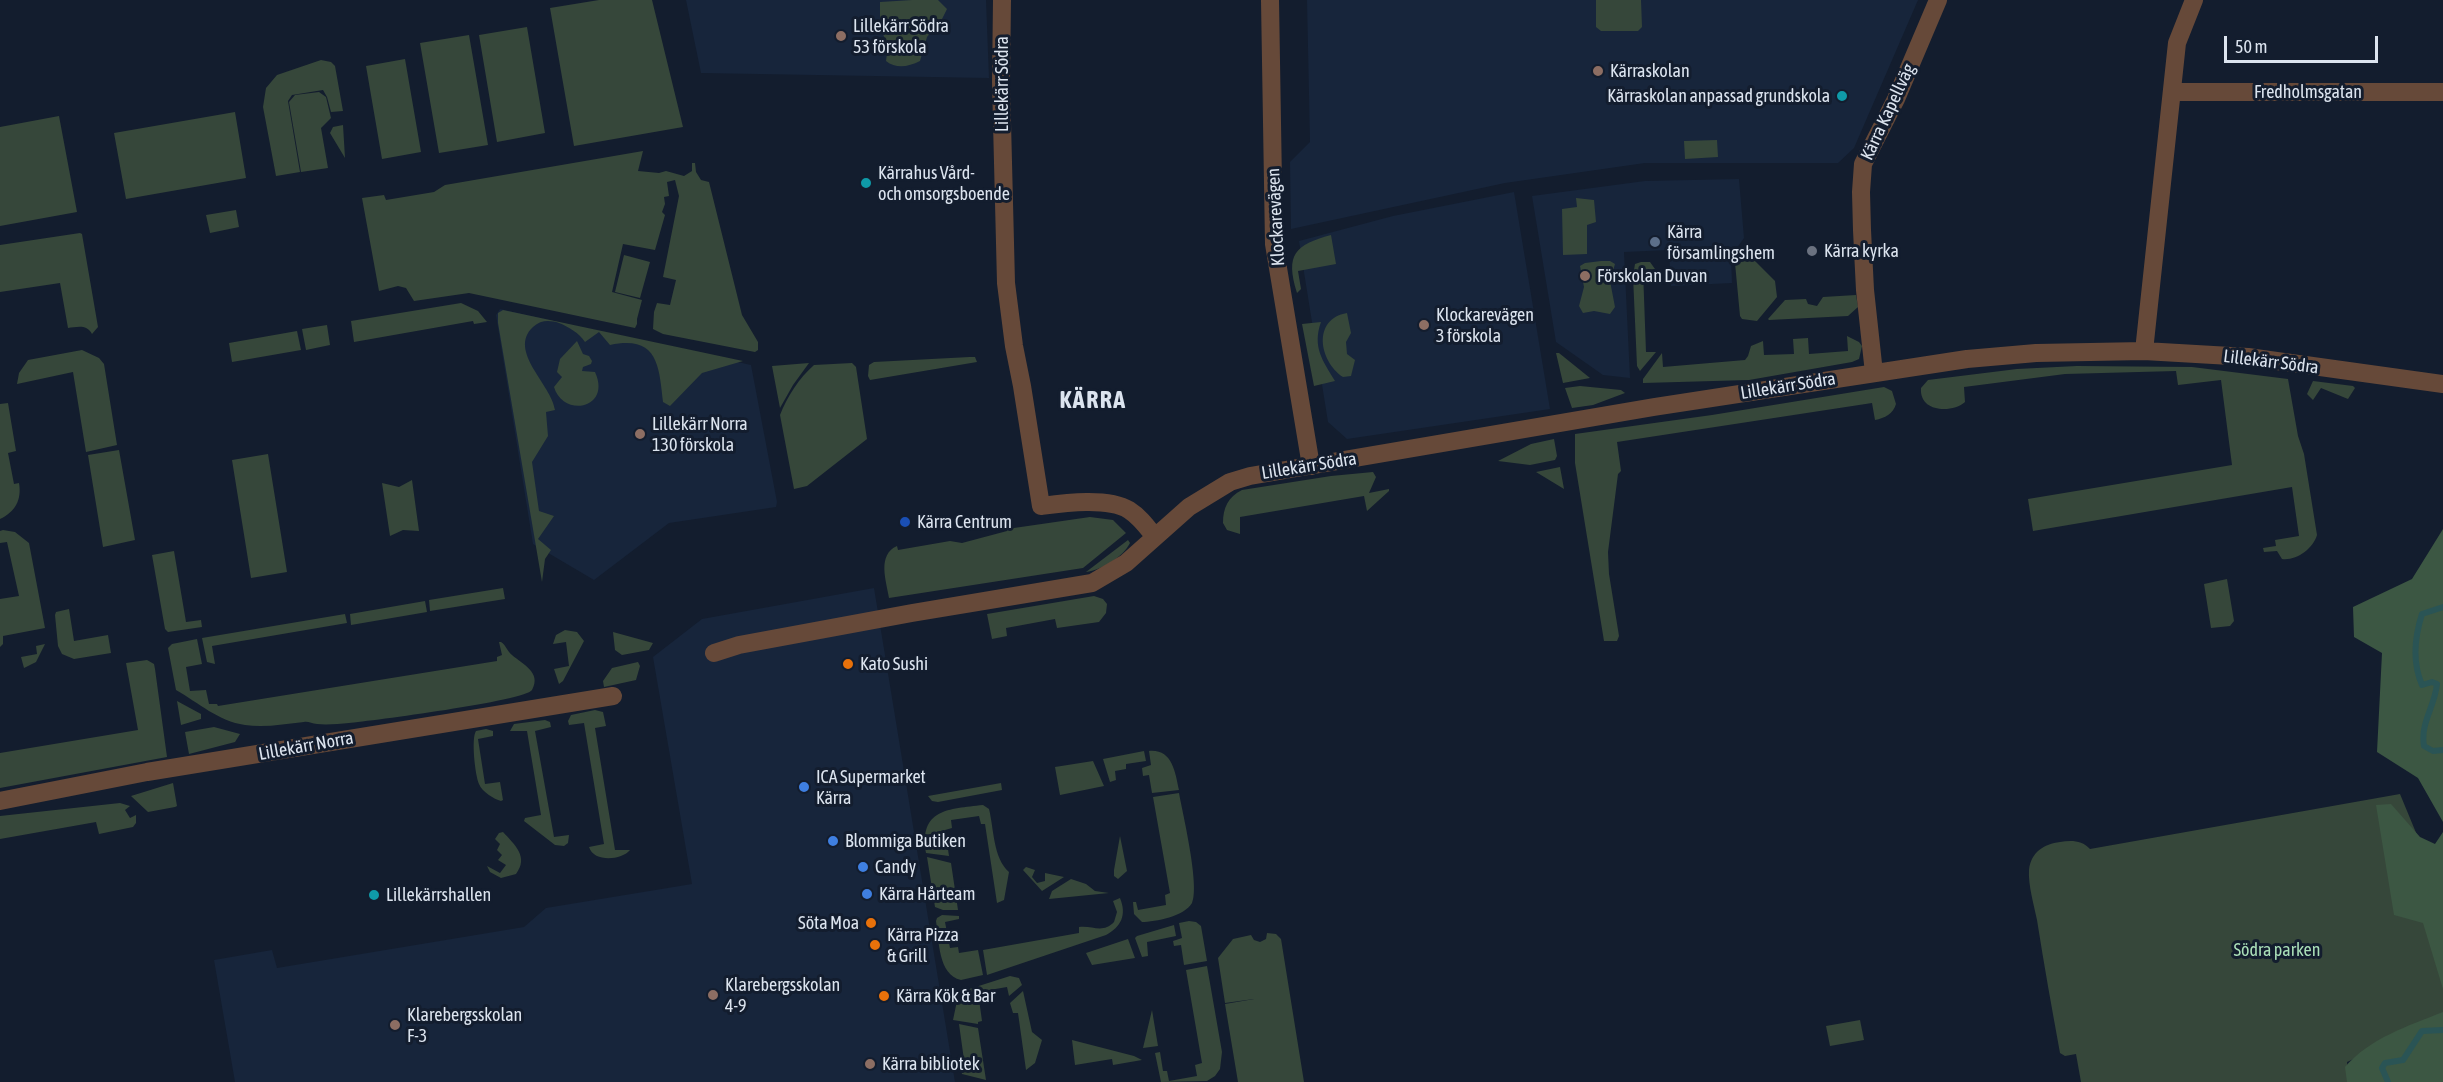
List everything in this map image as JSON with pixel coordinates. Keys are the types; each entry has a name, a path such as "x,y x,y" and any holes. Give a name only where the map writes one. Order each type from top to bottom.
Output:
{"street":[{"name":"Lillekärr Södra","path":"1002,0 1006,283 1014,346 1041,506 1064,502 1105,503 1128,509 1143,521 1155,537"},
{"name":"Klockarevägen","path":"1270,0 1274,244 1311,466"},
{"name":"Kärra Kapellväg","path":"1874,373 1865,290 1861,192 1863,164 1896,99 1938,0"},
{"path":"2144,351 2177,43 2194,0"},
{"name":"Fredholmsgatan","path":"2172,93 2443,92"},
{"name":"Lillekärr Södra","path":"714,652 739,645 1092,583 1126,563 1189,507 1230,482 1250,476 1582,419 1874,373 1968,359 2036,353 2144,351 2248,357 2443,384"},
{"name":"Lillekärr Norra","path":"0,801 159,770 613,696"}],"shaded area":[{"name":"Lillekärr Södra 53 förskola","path":"686,0 986,0 989,78 701,73"},
{"name":"Kärraskolan","path":"1307,0 1918,0 1854,148 1838,163 1645,163 1505,183 1291,229 1290,162 1310,142"},
{"name":"Förskolan Duvan","path":"1739,179 1744,238 1731,256 1732,283 1671,286 1669,250 1624,252 1630,378 1603,375 1556,342 1532,196 1645,181"},
{"name":"Klockarevägen 3 förskola","path":"1514,192 1550,409 1347,439 1328,422 1299,241 1393,216"},
{"name":"Lillekärr Norra 130 förskola","path":"500,309 751,365 777,502 776,507 669,523 594,580 533,544 496,315"},
{"path":"874,588 955,1082 235,1082 214,960 272,950 277,968 524,927 546,908 692,884 653,657 702,619"}],"green space":[{"path":"599,0 652,0 683,127 574,146 550,8"},
{"path":"938,0 947,9 927,37 920,61 907,66 898,66 886,61 888,46 880,27 880,2"},
{"path":"1596,0 1641,0 1642,27 1638,31 1601,31 1596,27"},
{"path":"527,27 545,133 497,142 479,35"},
{"path":"469,35 488,145 439,153 420,43"},
{"path":"405,59 421,152 382,159 366,66"},
{"path":"321,60 331,62 335,66 343,111 331,112 323,90 292,95 288,101 300,172 276,176 263,107 266,88 277,75"},
{"path":"319,92 326,97 331,118 321,128 328,168 301,172 289,102 295,95"},
{"path":"235,112 246,178 126,199 114,133"},
{"path":"59,116 77,212 0,226 0,127"},
{"path":"343,125 345,158 330,133 333,127"},
{"path":"1717,140 1718,157 1685,159 1684,141"},
{"path":"643,151 638,171 659,173 666,171 684,176 692,171 692,163 695,163 696,172 701,180 709,182 742,315 758,342 758,350 755,352 663,334 653,329 657,303 670,305 676,280 663,277 679,196 675,180 667,182 669,196 664,197 665,204 662,212 665,215 655,250 623,244 612,292 642,300 635,328 469,293 414,301 406,288 398,286 379,291 362,198 384,195 386,200 434,192 445,185"},
{"path":"1576,198 1594,200 1596,222 1587,225 1587,254 1563,255 1562,209 1577,207"},
{"path":"236,210 239,227 210,233 206,215"},
{"path":"80,233 98,327 92,334 85,327 68,328 60,283 0,292 0,245"},
{"path":"1331,235 1336,264 1298,271 1301,289 1297,293 1292,269 1296,253 1301,247"},
{"path":"1742,252 1746,252 1775,281 1777,297 1757,321 1742,319 1740,316 1735,263"},
{"path":"624,255 650,262 640,298 615,292"},
{"path":"1610,261 1615,264 1610,281 1615,307 1610,314 1594,311 1583,313 1579,306 1584,287 1580,266"},
{"path":"1650,262 1655,269 1643,270 1646,352 1656,352 1640,371 1637,366 1633,276 1635,264"},
{"path":"1856,295 1858,307 1848,316 1768,319 1785,300 1806,299 1808,304 1817,306 1823,297"},
{"path":"461,303 478,311 487,322 474,324 473,321 354,342 351,321"},
{"path":"503,310 743,361 702,373 670,406 663,402 657,366 647,349 626,343 610,345 599,332 585,342 574,331 555,322 542,322 533,327 526,336 525,347 533,368 547,390 555,410 546,412 548,436 532,462 539,511 554,516 538,539 551,550 545,559 542,582 498,323 498,313"},
{"path":"1347,313 1351,333 1346,342 1347,354 1355,360 1351,376 1343,377 1329,361 1324,351 1323,341 1328,323"},
{"path":"1321,322 1318,346 1335,381 1314,386 1302,324"},
{"path":"327,325 330,345 306,350 302,329"},
{"path":"297,331 301,350 232,362 229,343"},
{"path":"1847,336 1862,346 1859,359 1852,362 1749,380 1643,383 1643,379 1662,353 1663,367 1745,360 1751,346 1763,341 1764,355 1794,354 1793,339 1808,338 1809,354 1848,351"},
{"path":"577,341 583,354 589,356 592,361 591,364 583,367 582,371 595,372 598,385 597,394 592,401 575,406 559,397 554,387 562,377 557,372 560,359"},
{"path":"82,350 99,358 104,364 117,445 86,452 73,372 17,384 19,373 28,360"},
{"path":"1556,353 1559,353 1590,378 1563,383"},
{"path":"975,357 977,362 870,380 868,376 869,365 874,362"},
{"path":"809,363 793,385 780,408 772,366"},
{"path":"852,363 856,367 867,439 807,486 794,489 780,415 783,408 798,382 814,365"},
{"path":"2077,366 2192,367 2288,379 2298,436 2304,454 2317,535 2312,545 2298,556 2287,559 2282,559 2277,551 2264,552 2263,548 2276,546 2275,540 2299,536 2292,487 2033,531 2028,499 2232,465 2221,380 2178,385 2176,371 2065,374 1964,387 1965,402 1953,408 1931,406 1922,396 1921,388 1928,380 2017,369"},
{"path":"2313,381 2355,388 2348,399 2321,388 2313,400 2307,394"},
{"path":"1580,386 1621,390 1625,393 1593,405 1572,408 1565,388"},
{"path":"1884,387 1892,391 1896,404 1888,415 1875,420 1872,403 1617,442 1621,471 1618,474 1608,552 1609,574 1619,636 1617,641 1604,641 1575,463 1575,434 1712,415"},
{"path":"8,403 16,451 8,453 14,484 19,483 19,495 10,513 0,519 0,404"},
{"path":"1554,439 1557,456 1555,460 1530,465 1498,461 1531,444"},
{"path":"119,450 135,540 103,547 88,455"},
{"path":"268,454 287,572 251,578 232,460"},
{"path":"1560,467 1564,489 1536,472"},
{"path":"1373,472 1376,477 1369,493 1389,489 1389,491 1367,511 1364,496 1240,517 1240,534 1227,530 1223,523 1227,504 1242,490"},
{"path":"412,480 419,531 403,530 390,536 382,483 399,487"},
{"path":"1090,517 1113,520 1126,533 1083,568 889,598 885,562 887,555 897,546 898,550 950,541 962,543 1007,531 1007,529"},
{"path":"2443,529 2443,822 2418,778 2377,752 2382,653 2354,637 2353,607 2412,579"},
{"path":"0,531 15,532 29,543 45,628 3,636 3,644 0,647 0,599 19,596 7,542 0,543"},
{"path":"1128,540 1130,543 1127,548 1117,558 1099,569 1086,572"},
{"path":"174,551 186,622 201,620 202,627 168,632 165,629 152,555"},
{"path":"2227,579 2234,621 2230,626 2211,628 2204,584"},
{"path":"503,588 505,599 430,611 429,600"},
{"path":"1094,596 1103,599 1107,604 1106,613 1099,622 1057,628 1055,619 1006,628 1007,636 992,639 987,614"},
{"path":"425,601 427,612 351,625 350,614"},
{"path":"69,609 74,641 108,635 111,653 74,659 62,654 58,646 55,615 56,612"},
{"path":"345,614 347,623 212,646 215,664 207,662 202,638"},
{"path":"565,630 577,632 584,641 563,681 559,684 554,669 569,666 566,642 553,644 556,635"},
{"path":"613,632 653,643 649,650 622,655 615,650"},
{"path":"197,639 202,664 186,667 190,691 206,690 209,704 218,706 497,661 497,657 502,655 499,642 503,643 510,653 533,673 534,684 532,690 503,700 414,715 337,724 306,722 252,726 217,716 176,690 168,648 172,644"},
{"path":"45,644 36,662 24,668 21,657 37,654 36,646"},
{"path":"147,660 154,664 167,757 0,788 0,753 138,730 126,663"},
{"path":"638,662 640,666 636,680 604,687 603,681 612,668"},
{"path":"177,701 201,714 201,719 181,725"},
{"path":"595,710 603,712 606,726 595,728 615,850 630,850 615,858 596,856 589,847 604,844 584,723 569,725 568,721 571,715"},
{"path":"545,720 550,722 551,727 535,731 554,837 569,835 568,843 564,846 555,845 524,821 525,818 541,815 527,731 510,731 514,724"},
{"path":"214,727 240,734 235,742 189,754 185,732"},
{"path":"486,729 493,731 493,736 478,739 485,784 500,782 503,800 501,801 483,790 476,773 475,735 476,731"},
{"path":"1144,751 1146,761 1126,764 1126,769 1115,771 1116,780 1110,782 1103,759"},
{"path":"1149,751 1157,751 1168,757 1174,769 1179,790 1152,793 1149,775 1143,776 1142,768 1151,765"},
{"path":"1093,761 1104,786 1060,795 1055,767"},
{"path":"173,783 177,806 175,807 148,812 131,796"},
{"path":"1001,783 1002,790 938,802 932,801 928,796"},
{"path":"1179,793 1194,882 1192,903 1177,915 1142,922 1134,914 1133,902 1136,902 1138,910 1166,905 1165,895 1170,893 1153,797"},
{"name":"Södra parken","path":"2400,794 2424,852 2443,941 2443,1019 2347,1062 2349,1082 2081,1082 2076,1054 2065,1056 2060,1053 2030,888 2030,864 2039,850 2054,843 2068,841 2080,842 2090,849"},
{"path":"120,803 130,806 125,810 130,818 136,815 136,823 133,827 99,834 96,822 0,839 0,816"},
{"path":"2391,804 2420,837 2435,844 2443,832 2443,989 2423,923 2394,915 2376,805"},
{"path":"983,805 989,809 997,851 1009,872 1004,900 997,903 985,824 981,824 979,816 951,820 952,828 945,830 949,856 926,853 927,828 939,814 948,810"},
{"path":"503,832 519,852 521,862 516,874 501,878 490,872 487,866 500,873 506,865 498,860 502,855 497,850 500,844 495,839 499,833"},
{"path":"1120,836 1127,871 1118,879 1114,876 1114,870"},
{"path":"927,857 951,863 958,910 943,910 935,907"},
{"path":"1026,867 1035,870 1032,877 1037,883 1045,881 1045,873 1064,877 1042,891 1023,870"},
{"path":"1071,879 1086,884 1095,891 1109,893 1049,899 1052,891"},
{"path":"1120,898 1123,915 1116,928 1106,935 987,975 983,950 1079,933 1079,927 1106,928 1114,922 1117,912 1113,901"},
{"path":"942,915 959,916 959,919 945,922 950,948 958,947 959,953 978,950 983,975 961,980 953,977 948,971 941,956 936,921"},
{"path":"1189,921 1201,926 1207,961 1184,965 1181,945 1174,946 1173,941 1182,938 1179,923"},
{"path":"1174,925 1176,936 1147,942 1148,956 1142,957 1135,938 1137,936"},
{"path":"1267,933 1276,934 1281,939 1304,1082 1238,1082 1225,1004 1254,999 1225,1003 1218,958 1233,939 1251,935 1254,940 1260,942 1266,939"},
{"path":"1128,939 1135,958 1092,965 1086,953"},
{"path":"1207,966 1222,1052 1220,1069 1207,1081 1161,1082 1155,1053 1160,1052 1163,1071 1167,1071 1169,1081 1197,1076 1195,1065 1202,1063 1186,970"},
{"path":"1010,976 1019,978 1022,985 1009,996 1007,987 978,992 982,1021 978,1024 953,1020 958,996 963,991"},
{"path":"1023,991 1032,1032 1042,1040 1035,1063 1026,1070 1018,1013 1013,1013 1010,1003"},
{"path":"1152,1010 1158,1046 1143,1048"},
{"path":"2443,1012 2443,1082 2347,1082 2345,1067 2366,1048 2390,1034"},
{"path":"1860,1020 1864,1040 1830,1046 1826,1026"},
{"path":"959,1024 978,1028 986,1080 962,1074 960,1064 964,1060"},
{"path":"1072,1040 1142,1060 1113,1065 1112,1059 1075,1065"}],"waterway":[{"path":"2443,607 2422,614 2416,649 2417,667 2422,685 2432,682 2437,684 2424,730 2424,746 2433,751 2443,750"},
{"path":"2388,1082 2382,1068 2385,1063 2403,1060 2422,1031 2443,1030"}],"place":[{"name":"Lillekärr Södra 53 förskola","path":"841,36"},
{"name":"Kärraskolan","path":"1598,71"},
{"name":"Kärraskolan anpassad grundskola","path":"1842,96"},
{"name":"Kärrahus Vård- och omsorgsboende","path":"866,183"},
{"name":"Kärra församlingshem","path":"1655,242"},
{"name":"Kärra kyrka","path":"1812,251"},
{"name":"Förskolan Duvan","path":"1585,276"},
{"name":"Klockarevägen 3 förskola","path":"1424,325"},
{"name":"Lillekärr Norra 130 förskola","path":"640,434"},
{"name":"Kärra Centrum","path":"905,522"},
{"name":"Kato Sushi","path":"848,664"},
{"name":"ICA Supermarket Kärra","path":"804,787"},
{"name":"Blommiga Butiken","path":"833,841"},
{"name":"Candy","path":"863,867"},
{"name":"Kärra Hårteam","path":"867,894"},
{"name":"Lillekärrshallen","path":"374,895"},
{"name":"Söta Moa","path":"871,923"},
{"name":"Kärra Pizza & Grill","path":"875,945"},
{"name":"Klarebergsskolan 4-9","path":"713,995"},
{"name":"Kärra Kök & Bar","path":"884,996"},
{"name":"Klarebergsskolan F-3","path":"395,1025"},
{"name":"Kärra bibliotek","path":"870,1064"}],"district":[{"name":"KÄRRA","path":"1093,400"}]}
